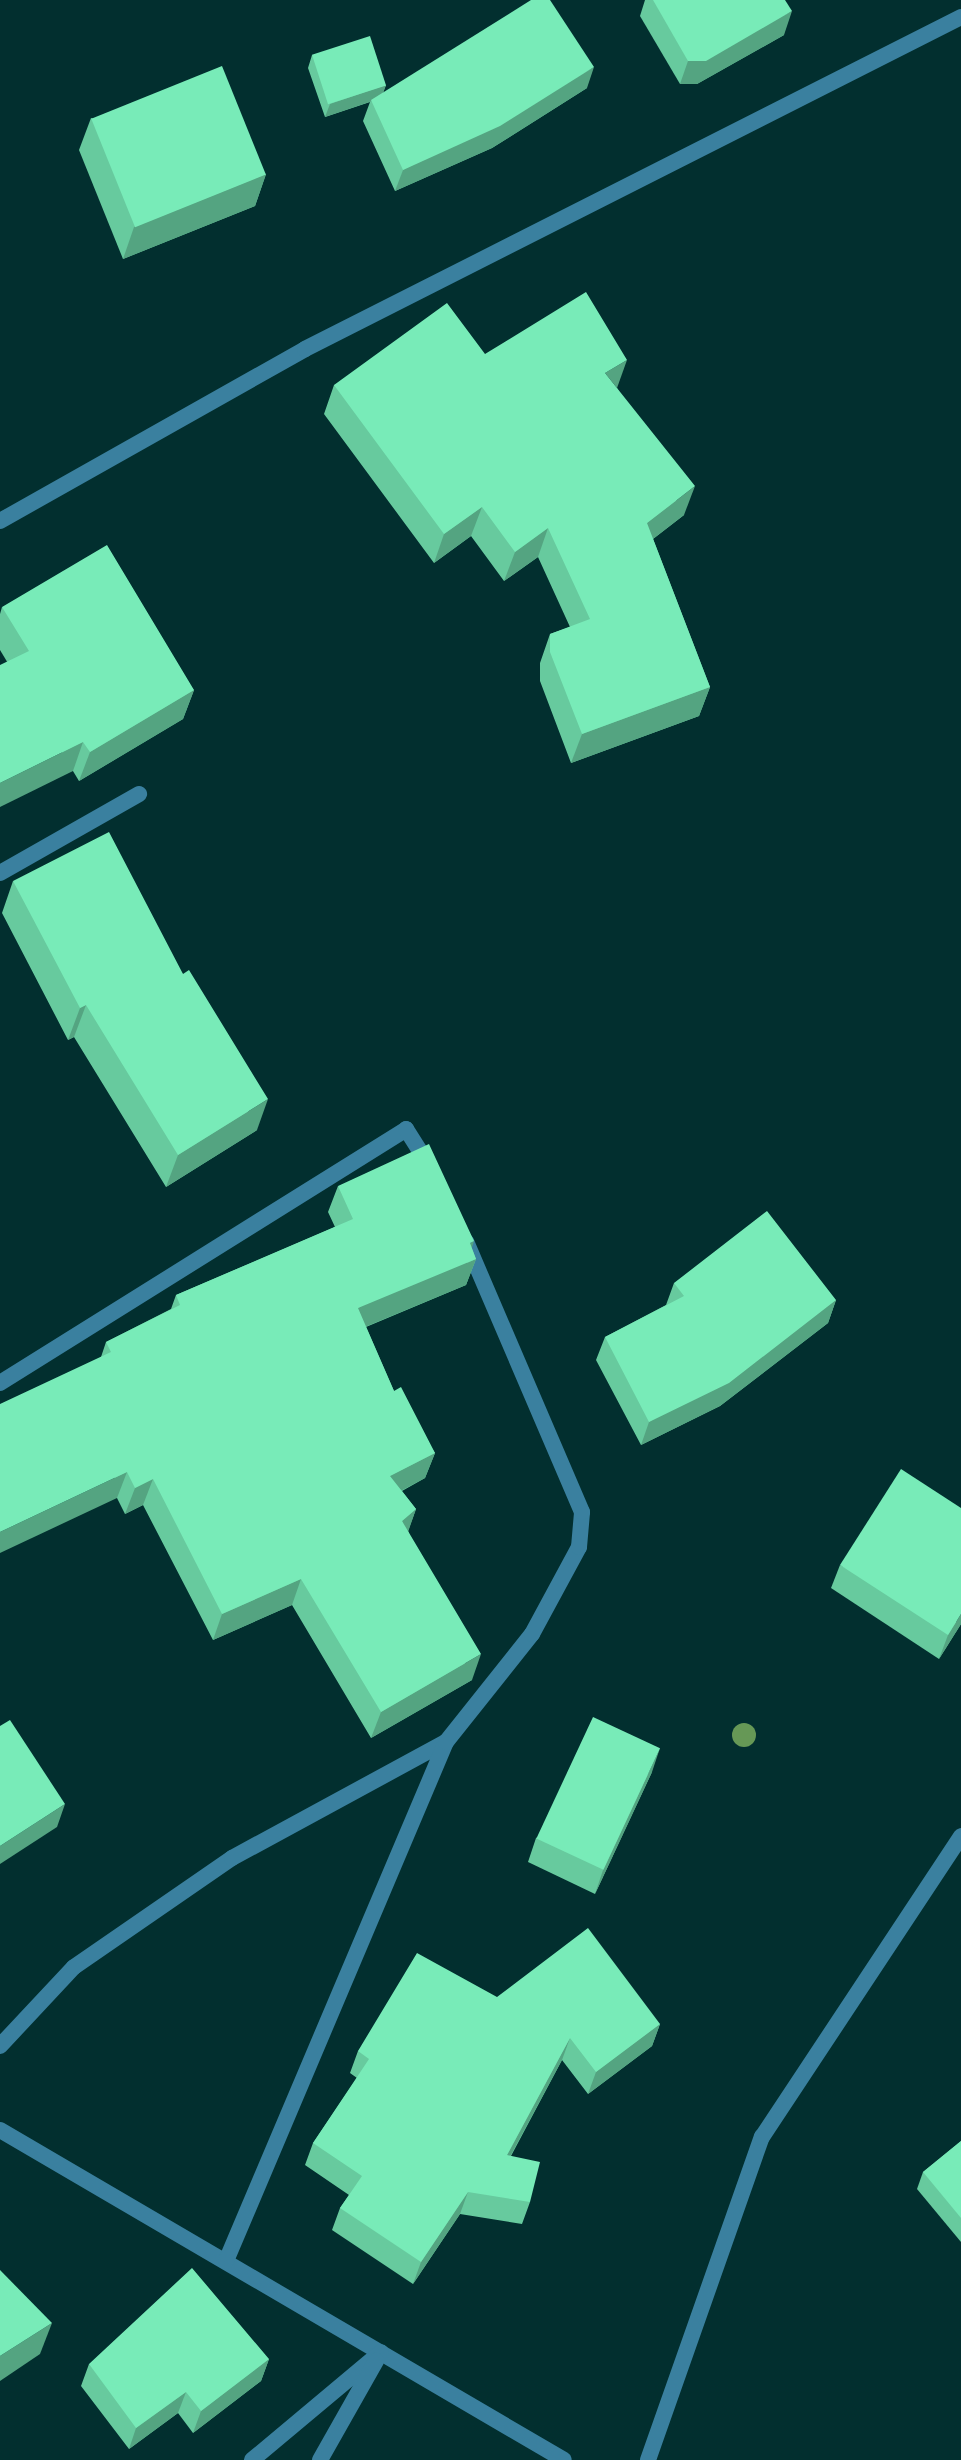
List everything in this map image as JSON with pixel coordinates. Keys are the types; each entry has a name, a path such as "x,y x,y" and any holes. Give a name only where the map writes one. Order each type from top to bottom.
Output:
{"street":[{"path":"0,521 305,349 961,17"},
{"path":"0,873 139,794"},
{"path":"0,1383 406,1129 440,1181"},
{"path":"226,2261 446,1742 532,1634 579,1547 582,1512 458,1224"},
{"path":"0,2046 74,1967 219,1867 446,1742"},
{"path":"648,2460 762,2137 961,1836"},
{"path":"0,2130 564,2460"},
{"path":"252,2460 381,2352"},
{"path":"320,2460 381,2352"}],"building":[{"path":"531,0 550,0 594,67 500,126 403,170 371,100"},
{"path":"653,0 785,0 792,11 706,61 688,61"},
{"path":"370,36 386,85 328,104 312,55"},
{"path":"222,66 266,174 135,227 91,119"},
{"path":"586,292 627,360 605,373 695,486 647,523 710,687 582,734 550,652 550,634 590,619 548,528 515,552 482,507 444,534 334,385 447,303 485,354"},
{"path":"107,545 194,690 90,752 83,742 0,783 0,665 29,651 2,607"},
{"path":"109,832 183,974 189,970 268,1099 178,1155 86,1005 80,1008 13,881"},
{"path":"429,1144 474,1241 470,1243 476,1259 358,1308 394,1391 401,1387 435,1453 390,1476 416,1509 402,1521 481,1654 381,1712 301,1579 222,1614 153,1479 135,1488 127,1472 0,1532 0,1404 111,1352 106,1342 180,1305 176,1295 353,1219 338,1186"},
{"path":"767,1211 836,1300 729,1383 649,1422 605,1337 684,1296 674,1283"},
{"path":"901,1469 961,1508 961,1614 948,1635 840,1565"},
{"path":"593,1717 660,1748 603,1870 536,1838"},
{"path":"10,1720 65,1804 0,1846 0,1726"},
{"path":"588,1928 660,2024 596,2072 570,2038 507,2155 540,2162 530,2202 468,2192 421,2262 340,2208 362,2176 313,2143 369,2059 358,2051 417,1953 497,1997"},
{"path":"961,2141 961,2218 923,2172"},
{"path":"192,2268 269,2359 201,2411 186,2392 136,2428 89,2364"},
{"path":"0,2270 52,2323 0,2356"}]}
